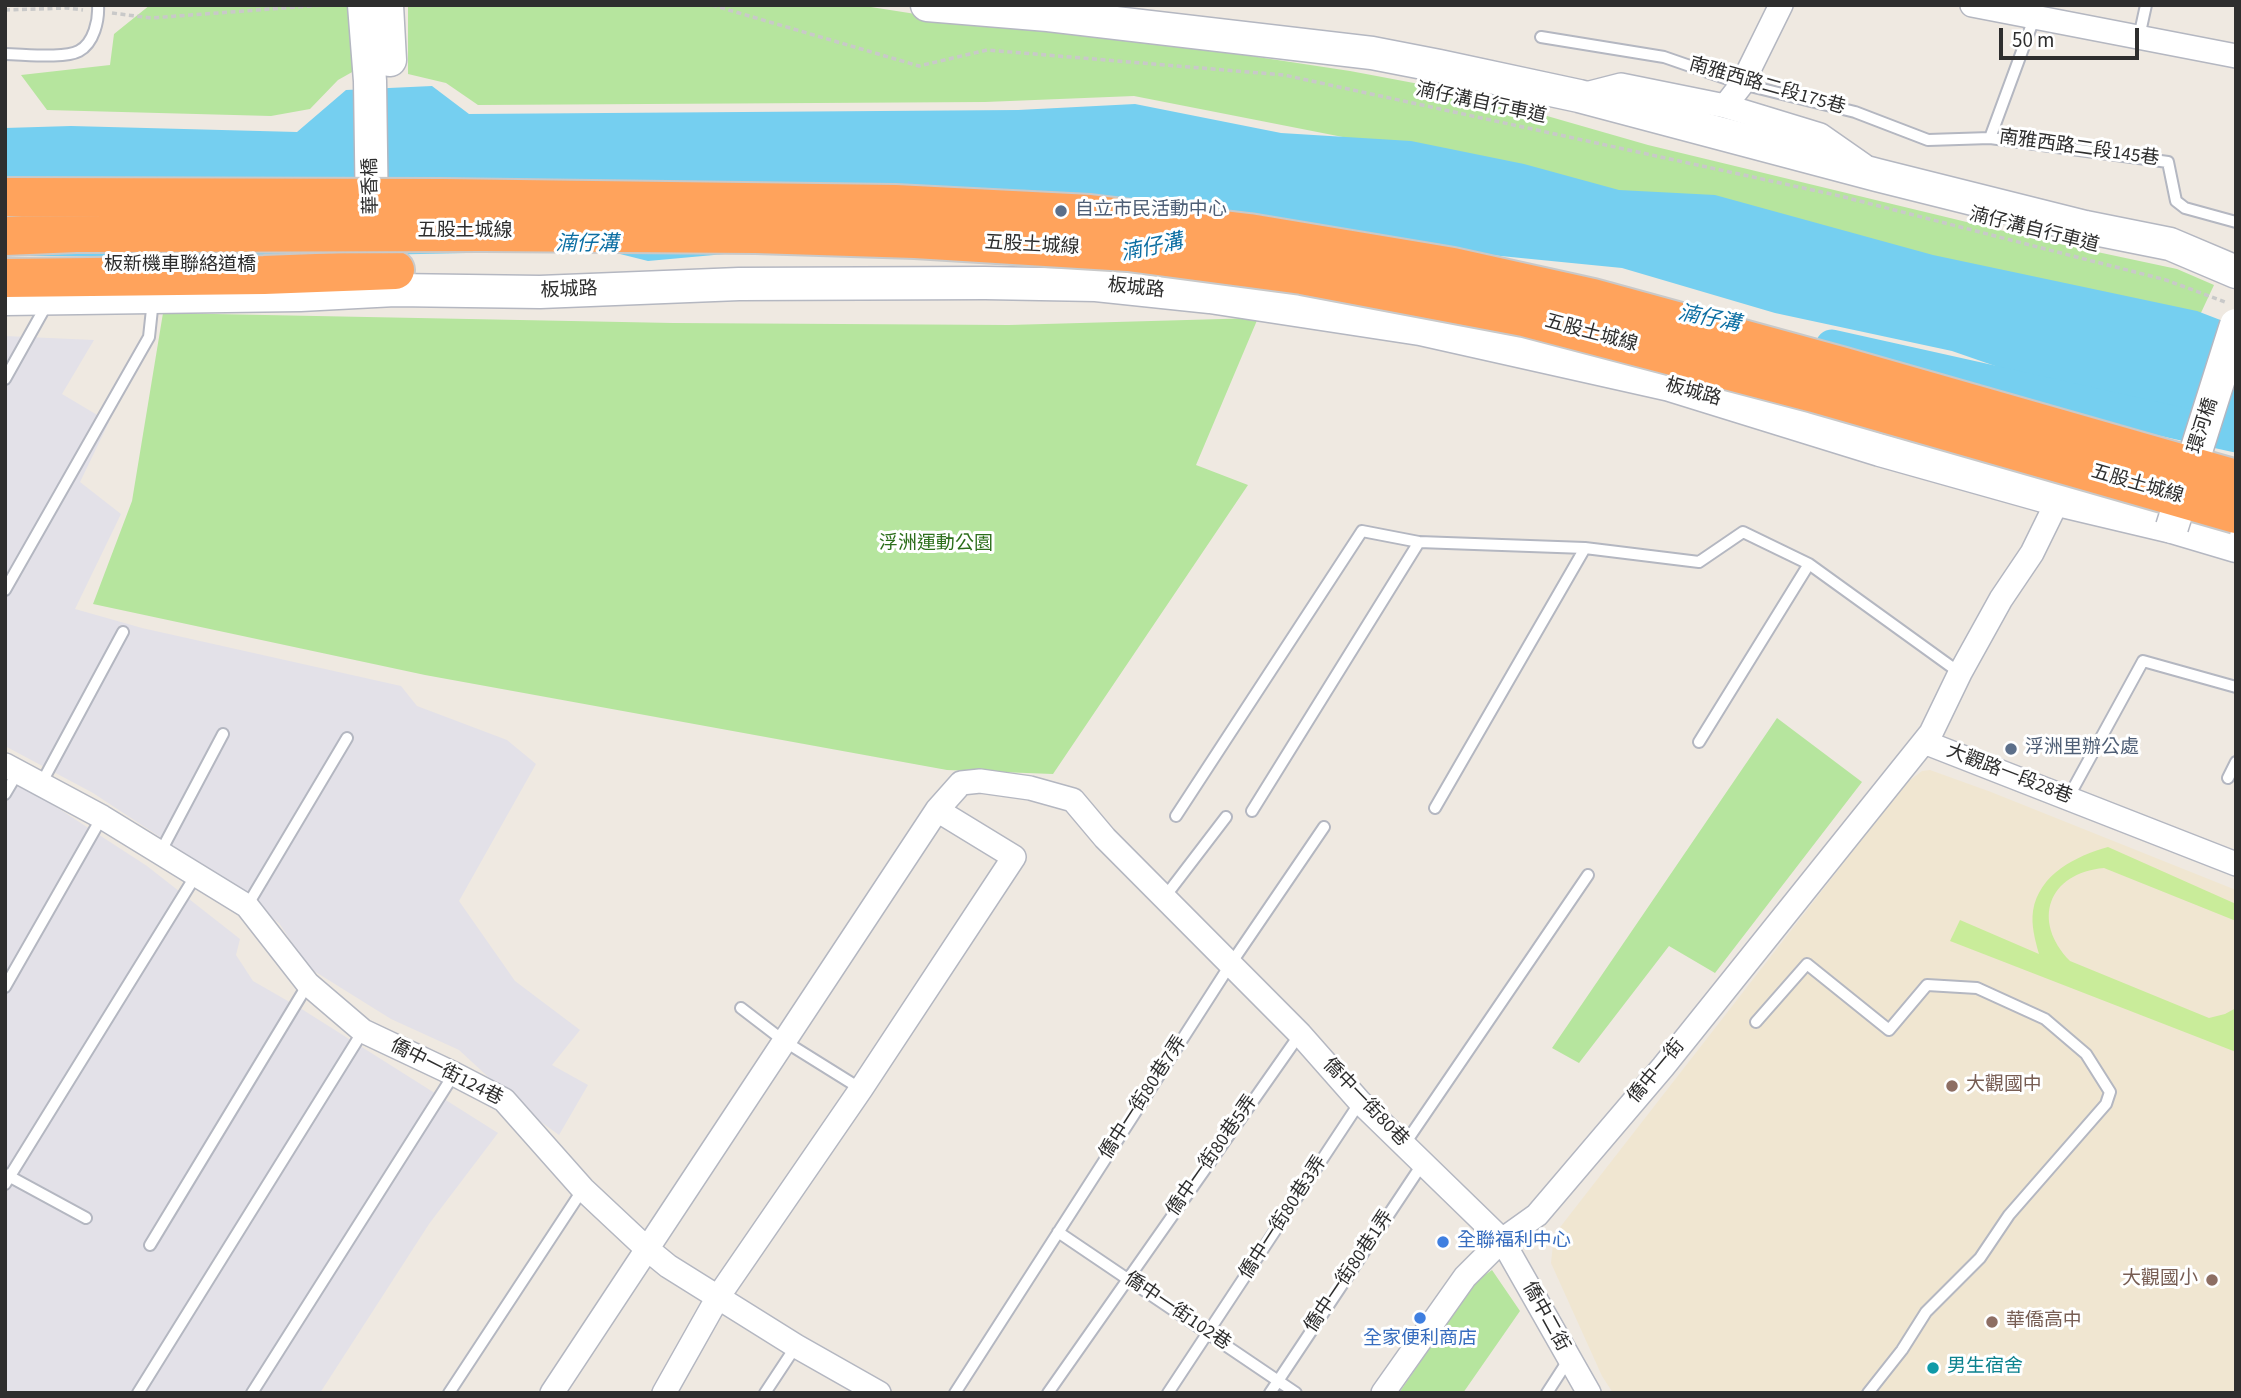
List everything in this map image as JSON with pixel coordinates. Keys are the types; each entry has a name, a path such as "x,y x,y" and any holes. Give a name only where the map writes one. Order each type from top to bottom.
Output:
{"highway":[{"name":"五股土城線","path":"5,197 442,198 895,204 1090,214 1249,233 1453,267 1593,298 1841,366 2236,480"},
{"name":"五股土城線","path":"5,236 76,233 756,234 915,239 1128,252 1302,275 1524,317 1827,397 2236,514"},
{"path":"5,278 380,275"}],"street":[{"path":"364,5 380,80"},
{"path":"380,80 387,5"},
{"path":"927,5 1048,15 1372,53 1578,96 2084,227 2170,244 2236,272"},
{"path":"1725,106 1742,84 1781,5"},
{"path":"1972,5 2047,13 2139,37 2235,52"},
{"name":"華香橋","path":"380,80 380,275"},
{"path":"1578,96 1621,85 1725,106 1820,135 1877,175"},
{"name":"板城路","path":"5,299 153,297 380,275 540,292 738,284 985,283 1096,285 1210,297 1420,329 1670,385 1880,450 2236,546"},
{"name":"環河橋","path":"2172,527 2236,325"},
{"name":"大觀路一段28巷","path":"2058,500 2032,553 2001,599 1924,742 2236,864"},
{"name":"僑中一街","path":"1383,1393 1427,1327 1465,1277 1502,1240 1537,1215 1546,1205 1663,1067 1924,742"},
{"name":"僑中一街124巷","path":"11,769 102,817 247,906 308,984 363,1031 454,1073 504,1100 583,1189 668,1266 796,1346 879,1393"},
{"name":"僑中一街80巷","path":"552,1393 937,810 961,783 979,781 1030,788 1073,800 1105,838 1300,1034 1360,1102 1502,1240"},
{"path":"664,1393 718,1297 861,1089 1013,857 937,810"},
{"name":"僑中二街","path":"1502,1240 1588,1393"}],"lane":[{"path":"2139,37 2146,5"},
{"path":"5,54 62,54 80,51 93,36 98,8"},
{"name":"南雅西路二段145巷","path":"2047,13 1990,138 2168,162 2176,201 2185,208 2236,222"},
{"name":"南雅西路二段175巷","path":"1541,37 1664,57 1742,84 1854,112 1928,140 1990,138"},
{"name":"板新機車聯絡道橋","path":"5,267 323,265 380,275"},
{"path":"5,590 149,338 153,297"},
{"path":"5,379 50,299"},
{"path":"1176,816 1362,531 1419,541 1585,548 1699,562 1743,532 1809,564 1959,673"},
{"path":"1252,811 1419,541"},
{"path":"1435,808 1585,548"},
{"path":"1699,742 1809,564"},
{"path":"41,785 123,632"},
{"path":"2068,798 2143,661 2236,687"},
{"path":"160,853 223,734"},
{"path":"247,906 347,738"},
{"path":"2228,778 2236,762"},
{"path":"5,794 11,769"},
{"path":"5,987 102,817"},
{"path":"1164,898 1226,817"},
{"name":"僑中一街80巷7弄","path":"955,1393 1230,965 1324,827"},
{"path":"86,1218 7,1178 196,875"},
{"path":"1404,1144 1588,876"},
{"path":"1756,1022 1807,964 1889,1030 1927,985 1977,988 2045,1019 2086,1054 2110,1092 2106,1104 2009,1215 1980,1258 1926,1312 1902,1350 1868,1393"},
{"path":"150,1244 308,984"},
{"path":"741,1008 784,1041 861,1089"},
{"path":"138,1393 363,1031"},
{"name":"僑中一街80巷5弄","path":"1048,1393 1300,1034"},
{"path":"252,1393 454,1073"},
{"name":"僑中一街80巷3弄","path":"1168,1393 1360,1102"},
{"name":"僑中一街80巷1弄","path":"1269,1393 1423,1163"},
{"path":"449,1393 583,1189"},
{"name":"僑中一街102巷","path":"1058,1232 1296,1393"},
{"path":"765,1393 796,1346"},
{"path":"1546,1393 1569,1359"}],"path":[{"path":"5,10 98,8 151,18 324,5"},
{"name":"湳仔溝自行車道","path":"712,5 919,66 987,50 1284,75 1840,196 2166,280 2236,306"}],"shaded area":[{"path":"5,336 94,340 62,394 109,422 80,482 121,514 75,609 142,628 401,686 417,706 507,740 536,764 459,901 515,981 580,1030 552,1065 588,1085 559,1135 523,1109 459,1050 391,1019 314,971 305,963 279,923 204,866 93,793 5,746"},
{"name":"大觀國中","path":"1930,770 2236,890 2236,1393 1613,1393 1602,1376 1551,1263 1554,1235 1905,784 1922,771"},
{"path":"5,777 30,790 147,866 240,939 236,955 253,981 498,1133 429,1224 320,1393 5,1393"}],"green space":[{"path":"150,5 346,5 356,22 354,71 338,80 310,109 271,116 47,110 21,75 110,65 114,34"},
{"path":"408,5 858,5 954,20 1218,51 1350,71 1467,93 1648,145 2041,240 2177,269 2214,285 2199,317 1460,160 1134,96 985,102 478,105 446,83 408,74"},
{"name":"浮洲運動公園","path":"163,313 673,323 1009,325 1258,318 1196,465 1248,485 1053,774 947,770 425,675 93,604 132,501"},
{"path":"1777,718 1862,782 1715,973 1669,946 1579,1063 1552,1048"},
{"path":"2108,847 2236,904 2236,921 2104,868 2085,872 2058,889 2051,901 2049,915 2051,930 2058,946 2070,961 2209,1018 2236,1008 2236,1052 1950,941 1960,920 2039,954 2033,911 2043,887 2061,868 2072,861"},
{"path":"1492,1270 1520,1311 1463,1393 1399,1393 1475,1282"}],"water":[{"path":"432,86 469,114 1018,110 1135,104 1281,133 1411,141 1524,164 1619,190 1715,195 1933,255 2197,311 2236,326 2236,437 2164,421 1952,351 1775,313 1622,268 1420,248 824,245 648,261 604,250 329,256 5,256 5,128 71,126 297,132 346,90"}],"waterway":[{"name":"湳仔溝","path":"1832,346 2236,436"}],"place":[{"name":"自立市民活動中心","path":"1061,211"},
{"name":"浮洲里辦公處","path":"2011,749"},
{"name":"大觀國中","path":"1952,1086"},
{"name":"全聯福利中心","path":"1443,1242"},
{"name":"大觀國小","path":"2212,1280"},
{"name":"全家便利商店","path":"1420,1318"},
{"name":"華僑高中","path":"1992,1322"},
{"name":"男生宿舍","path":"1933,1368"}]}
